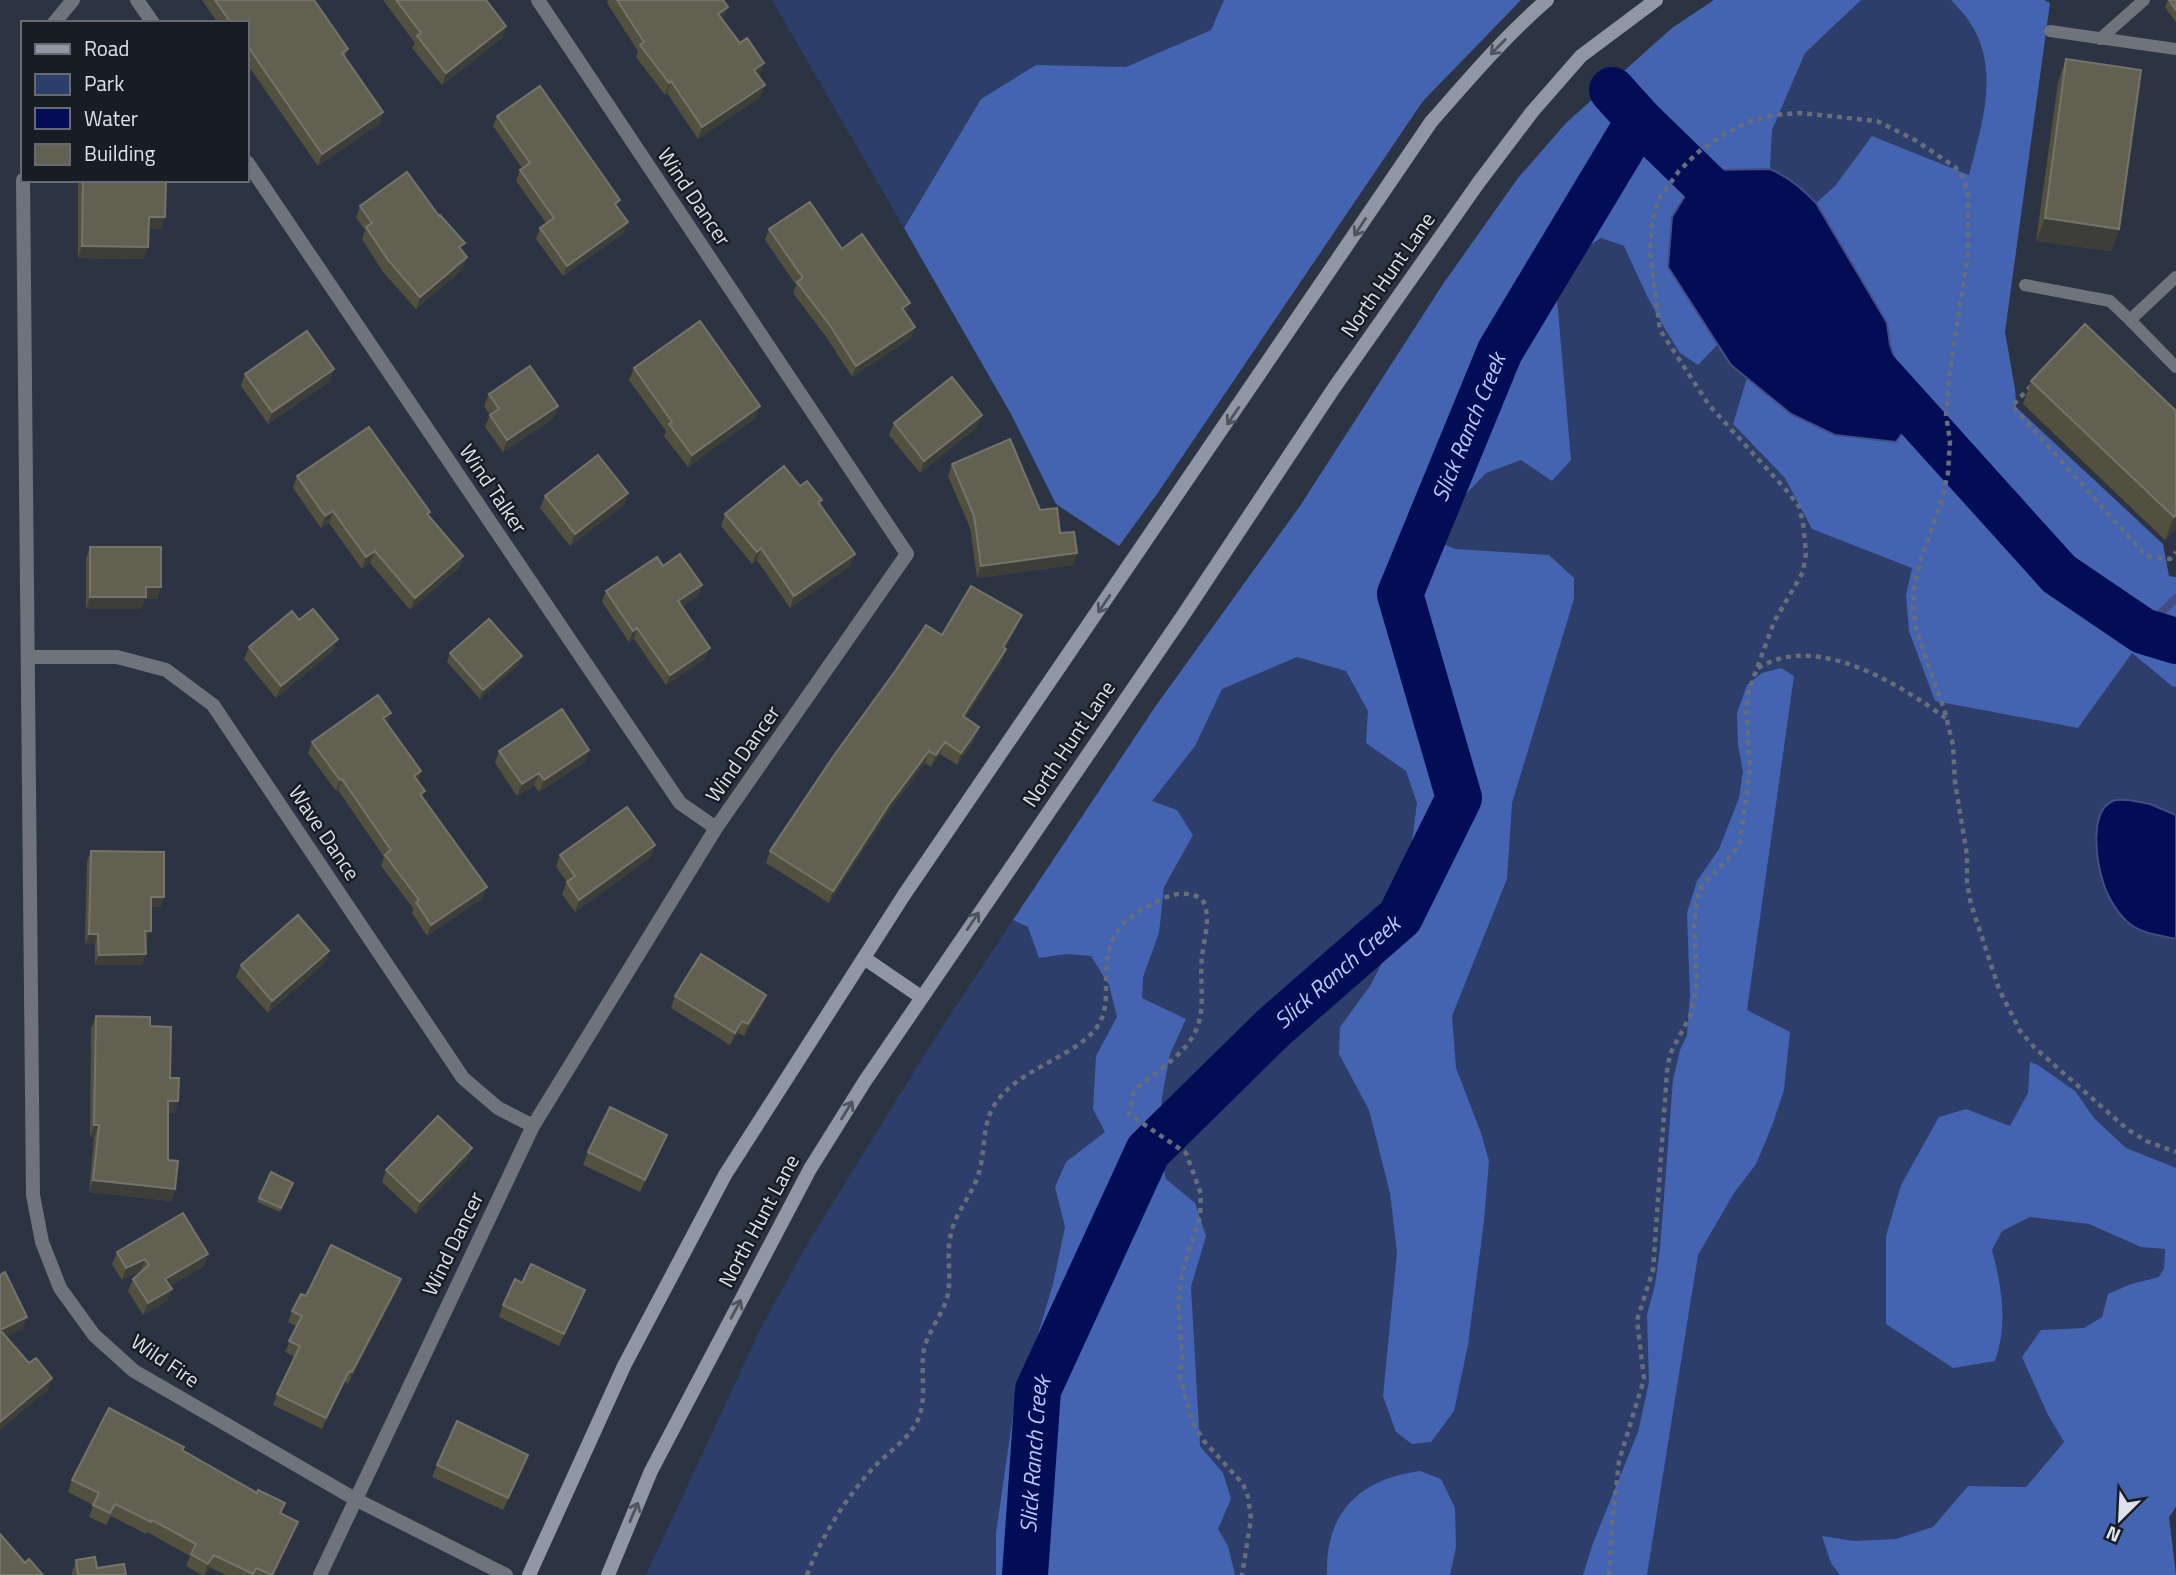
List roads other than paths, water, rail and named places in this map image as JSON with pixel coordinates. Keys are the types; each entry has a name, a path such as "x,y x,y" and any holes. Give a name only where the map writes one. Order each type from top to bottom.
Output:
{"main road":[{"path":"529,1575 624,1366 718,1187 864,958 1431,122 1525,19 1547,0"},
{"name":"North Hunt Lane","path":"608,1575 651,1471 810,1169 921,997 1189,607 1341,378 1479,182 1532,113 1581,56 1656,0"},
{"path":"864,958 921,997"}],"street":[{"path":"56,21 73,0"},
{"path":"137,0 151,21"},
{"name":"Wind Dancer","path":"320,1575 533,1126 716,828 906,554 538,0"},
{"name":"Wind Talker","path":"248,163 680,803 716,828"},
{"name":"Wild Fire","path":"23,182 33,1195 41,1242 60,1289 94,1335 134,1371 355,1499 506,1575"},
{"name":"Wave Dance","path":"29,657 117,657 166,670 213,705 463,1077 498,1108 533,1126"}],"lane":[{"path":"2100,39 2144,0"},
{"path":"2050,32 2176,49"},
{"path":"2130,320 2175,278 2176,262"},
{"path":"2025,285 2110,301 2176,367"}],"water":[{"path":"1770,169 1795,183 1816,203 1887,323 1910,422 1896,442 1835,435 1791,414 1731,365 1668,267 1672,217 1691,186 1716,170"},
{"path":"2129,800 2150,804 2176,815 2176,939 2146,932 2130,924 2117,910 2105,887 2096,838 2100,815 2113,801"}],"waterway":[{"name":"Slick Ranch Creek","path":"1025,1575 1038,1390 1148,1151 1273,1028 1400,917 1459,798 1400,594 1500,351 1639,120 1612,90"},
{"path":"1639,120 1744,222"},
{"path":"1866,360 2059,574 2143,631 2176,641"},
{"path":"2143,631 2176,598"}]}
